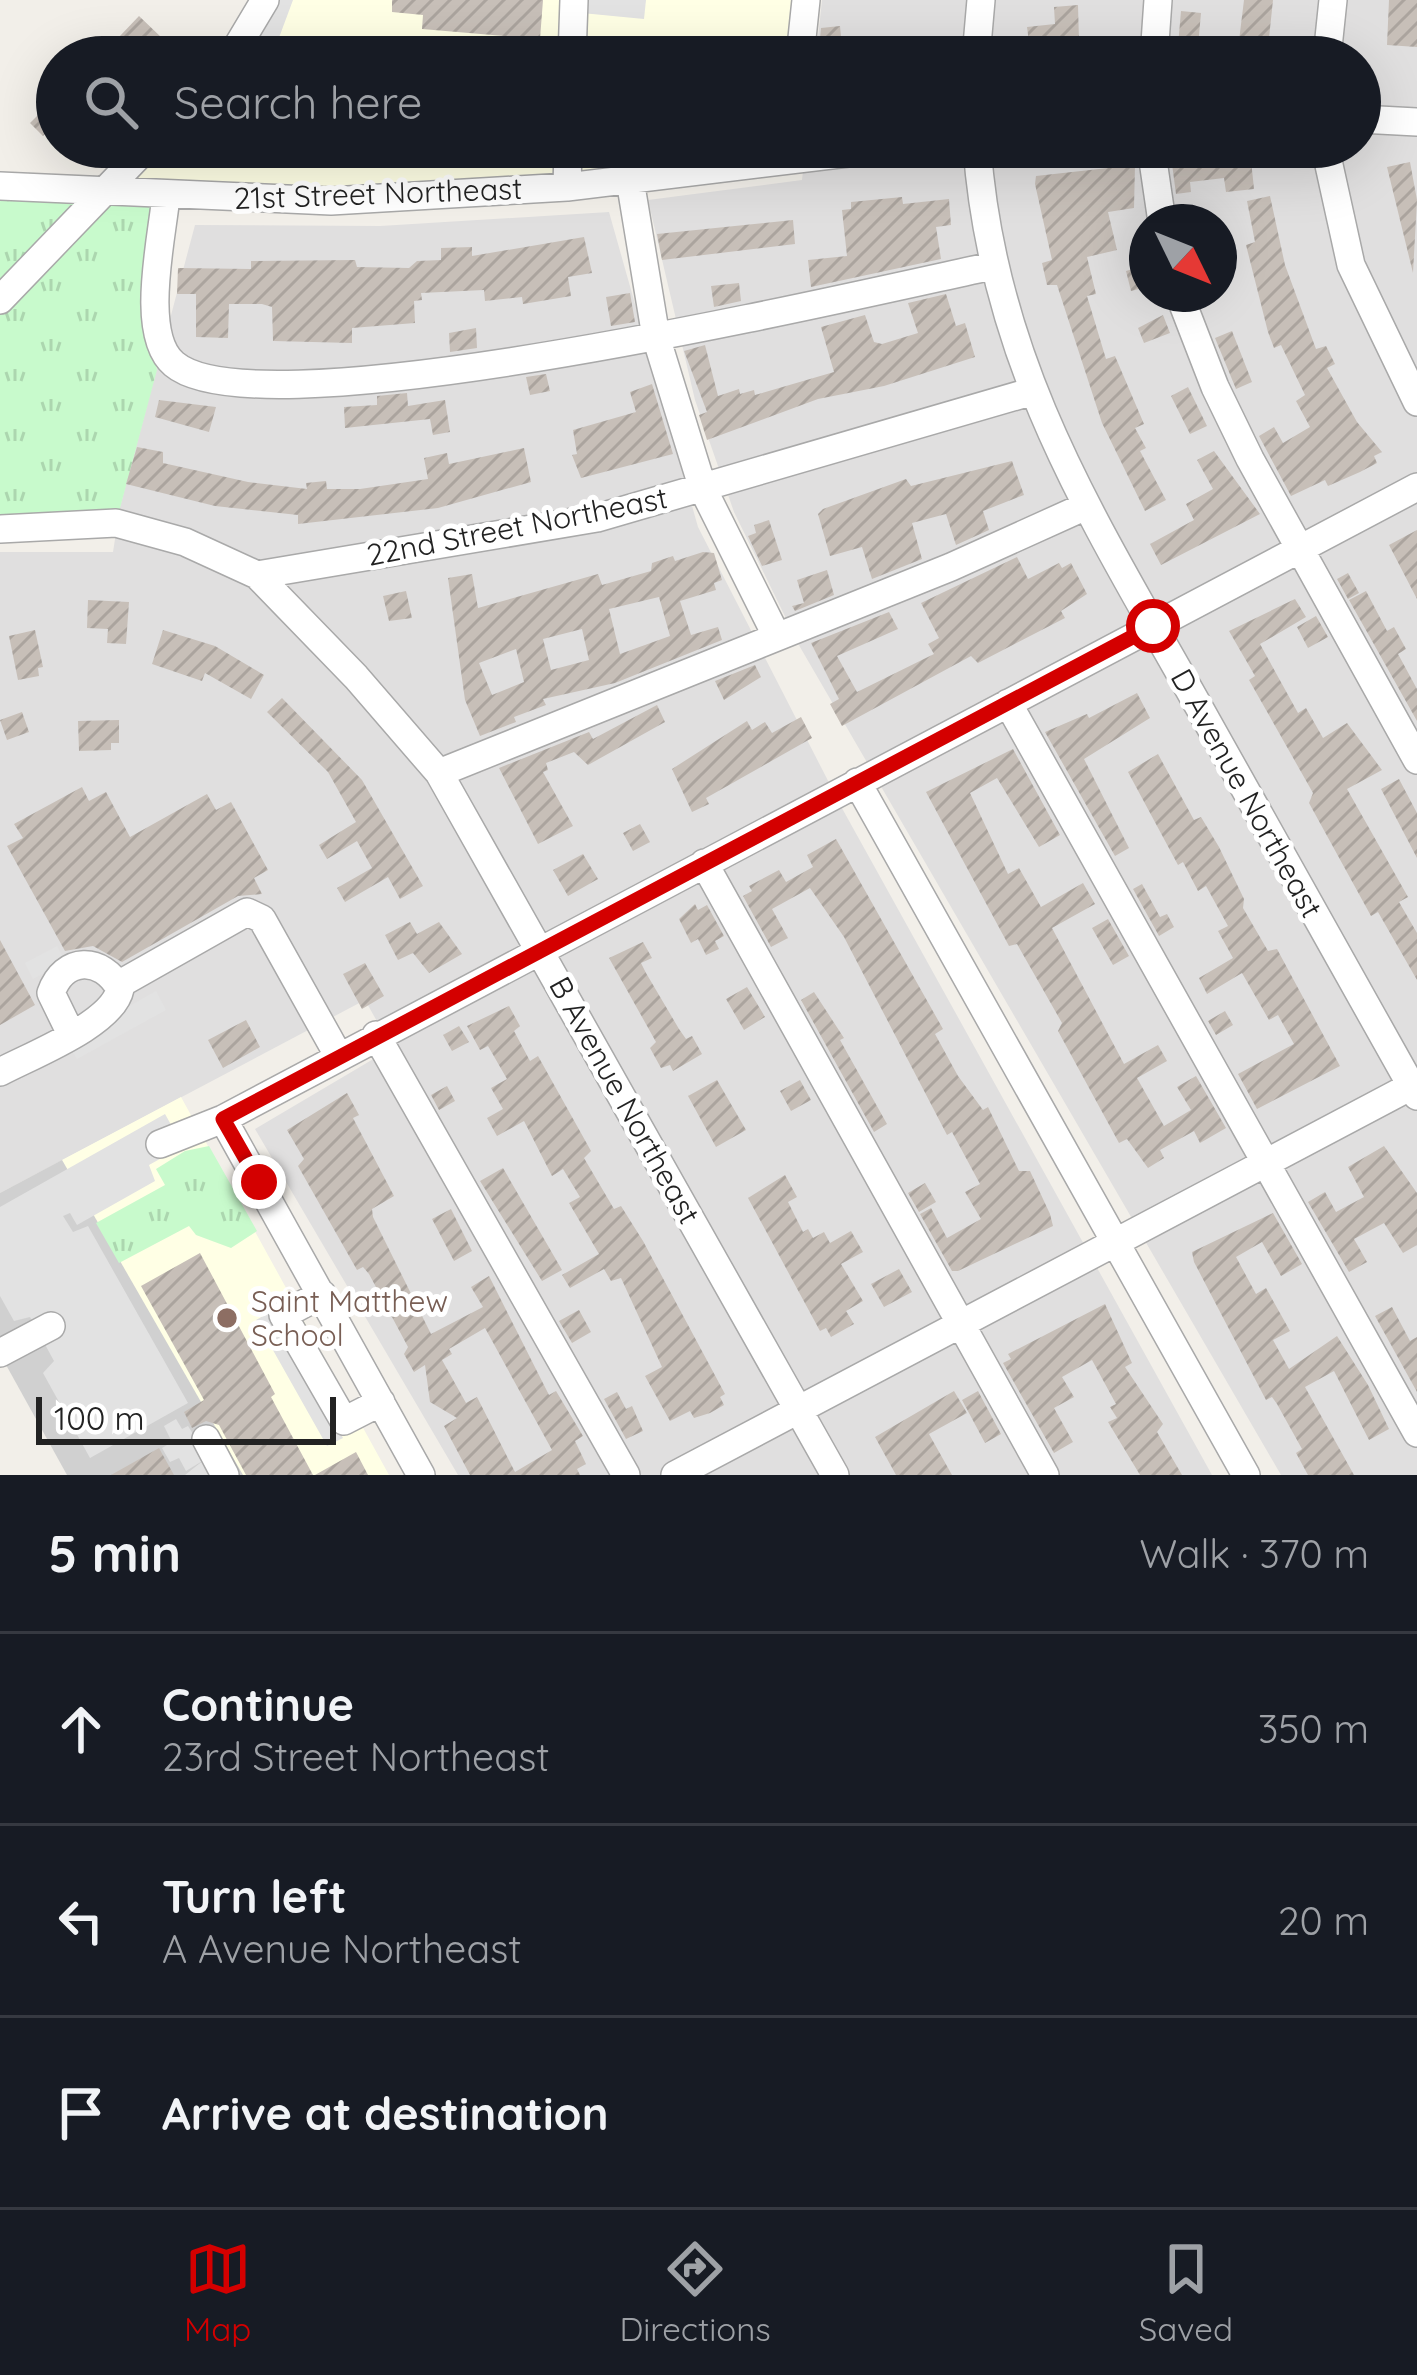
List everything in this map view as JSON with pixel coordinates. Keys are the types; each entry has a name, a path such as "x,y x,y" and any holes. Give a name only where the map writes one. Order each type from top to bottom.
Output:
{"street":[{"path":"244,36 266,0"},
{"path":"573,36 574,0"},
{"path":"802,36 806,0"},
{"path":"978,36 981,0"},
{"path":"1155,36 1158,0"},
{"path":"1329,36 1333,0"},
{"path":"1381,120 1417,122"},
{"path":"0,300 127,168"},
{"path":"566,187 567,168"},
{"name":"21st Street Northeast","path":"0,186 332,201 566,187 702,168"},
{"name":"D Avenue Northeast","path":"980,168 992,266 1030,392 1086,506 1415,1088"},
{"path":"1154,168 1159,204"},
{"path":"1330,168 1351,266 1417,402"},
{"path":"630,180 656,337 704,490 776,635"},
{"path":"166,196 154,323 165,355 195,374 328,383 656,337 992,266"},
{"path":"1187,312 1215,387 1417,760"},
{"name":"22nd Street Northeast","path":"256,575 597,518 1030,392"},
{"path":"160,1144 223,1119 338,1054 1417,487"},
{"path":"439,773 951,567 1086,506"},
{"path":"0,530 116,523 185,542 256,575"},
{"name":"B Avenue Northeast","path":"256,575 356,677 439,773 835,1475"},
{"path":"1008,704 1417,1433"},
{"path":"857,782 1246,1475"},
{"path":"704,863 1045,1475"},
{"path":"118,985 248,912 262,920 338,1054"},
{"path":"0,1072 71,1034 118,1004 118,985 94,963 74,964 57,975 51,993 71,1034"},
{"path":"376,1035 626,1475"},
{"path":"675,1475 1266,1161 1415,1088"},
{"path":"223,1119 422,1475"},
{"path":"322,1294 283,1316 344,1421 381,1402"},
{"path":"0,1353 51,1326"},
{"path":"206,1439 225,1475"}],"shaded area":[{"path":"265,0 807,0 804,36 244,36"},
{"path":"275,0 293,0 279,36 256,36"},
{"path":"562,0 646,0 644,19 561,11"},
{"path":"822,0 1417,0 1417,1475 1281,1475 800,647 734,512 695,400 648,200 802,180 803,168 1381,168 1381,36 818,36"},
{"path":"127,168 615,168 331,201 105,191"},
{"path":"609,212 698,527 843,810 1212,1475 458,1475 255,1129 392,1048 365,1000 0,1193 0,552 113,552 120,507 195,225 380,226"},
{"path":"57,946 65,962 33,979 25,963"},
{"path":"156,991 166,1010 77,1059 66,1042"},
{"name":"Saint Matthew School","path":"181,1097 389,1475 241,1475 62,1160"},
{"path":"165,1114 183,1146 149,1165 155,1181 77,1225 70,1213 63,1216 73,1232 88,1226 188,1403 90,1458 43,1373 54,1361 30,1317 14,1321 0,1296 0,1207"},
{"path":"62,1160 243,1475 67,1475 0,1354 0,1193"},
{"path":"272,1311 343,1438 327,1446 256,1320"},
{"path":"176,1419 182,1429 188,1426 219,1475 185,1475 204,1460 186,1471 179,1458 170,1462 162,1448 172,1442 164,1426"}],"green space":[{"path":"0,186 154,195 147,309 157,370 116,523 0,529"},
{"path":"209,1146 257,1231 231,1248 196,1235 189,1226 119,1263 96,1223 165,1185 156,1169 185,1151"}],"building":[{"path":"392,0 543,0 540,36 422,29 423,15 392,12"},
{"path":"1244,0 1273,0 1269,36 1240,36"},
{"path":"1389,0 1417,0 1417,47 1387,45"},
{"path":"1078,5 1079,36 1028,36 1027,27 1055,24 1054,7"},
{"path":"1181,11 1201,13 1199,36 1179,36"},
{"path":"139,16 160,36 120,36"},
{"path":"840,26 841,36 820,36 821,28"},
{"path":"1410,162 1417,200 1413,273 1387,167"},
{"path":"1135,168 1134,204 1108,212 1117,250 1087,257 1096,294 1087,296 1106,359 1115,356 1144,424 1135,428 1146,448 1140,451 1166,500 1145,511 1102,423 1057,285 1047,285 1042,263 1052,260 1036,176"},
{"path":"1173,168 1252,168 1254,189 1226,192 1224,178 1190,182 1191,192 1176,194"},
{"path":"1270,196 1285,265 1316,349 1326,346 1335,364 1327,368 1357,422 1382,452 1374,456 1377,463 1360,472 1328,486 1325,480 1291,496 1259,436 1274,427 1283,443 1310,427 1296,401 1305,395 1281,345 1274,348 1268,332 1246,245 1255,242 1247,201"},
{"path":"902,197 903,204 949,199 951,225 936,227 941,259 811,287 808,260 847,256 842,210 851,209 851,202"},
{"path":"793,220 795,244 662,260 657,234"},
{"path":"584,237 592,273 568,277 571,296 523,304 522,297 485,301 484,290 421,293 422,300 414,301 415,323 352,328 352,343 273,341 272,307 262,304 229,304 228,338 196,337 196,294 177,294 178,268 251,269 251,261 355,260 357,267 409,268 417,261 441,260 441,248 472,247 472,256"},
{"path":"739,283 741,301 714,307 711,286"},
{"path":"630,293 635,322 611,326 606,297"},
{"path":"946,294 956,326 965,323 975,357 884,386 818,399 707,440 699,415 707,412 684,351 705,345 718,396 739,389 740,394 754,390 755,395 834,372 821,327 865,315 874,342 882,344 918,333 908,303"},
{"path":"1163,315 1170,333 1144,343 1138,328"},
{"path":"476,328 477,348 450,352 449,333"},
{"path":"1232,331 1252,382 1236,389 1215,338"},
{"path":"546,374 550,391 530,395 526,377"},
{"path":"652,384 673,454 581,478 572,455 577,454 573,430 636,412 630,392"},
{"path":"1188,387 1207,426 1190,434 1171,396"},
{"path":"407,393 408,406 445,400 450,432 433,435 430,419 345,428 344,407 377,405 377,396"},
{"path":"159,400 216,407 209,432 155,417"},
{"path":"137,447 163,452 163,463 307,489 306,483 326,481 327,489 360,489 428,479 424,458 447,453 449,464 524,448 531,482 438,508 298,524 298,515 215,506 126,484"},
{"path":"1214,451 1260,514 1161,565 1150,544 1194,520 1186,504 1213,489 1197,460"},
{"path":"1012,461 1024,495 983,511 989,530 956,545 946,514 912,523 922,559 872,579 862,547 830,556 818,514 823,509 906,479 911,486"},
{"path":"769,520 782,560 762,566 748,536 756,533 754,525"},
{"path":"1417,530 1417,599 1389,545"},
{"path":"714,553 722,580 714,583 716,590 680,601 691,635 718,627 722,640 615,683 543,699 546,705 480,736 465,700 448,578 472,574 478,608 598,574 602,585 651,571 652,563 673,556 675,561","holes":["659,597 670,636 620,654 609,609","582,629 589,660 551,670 543,639","516,649 524,682 492,695 479,663"]},
{"path":"1017,557 1028,579 1059,563 1062,568 1071,563 1087,594 1061,611 1065,618 978,663 971,656 842,726 830,704 839,699 811,643 889,612 898,629 837,656 857,692 934,654 928,644 939,638 921,603"},
{"path":"827,570 834,595 795,611 792,606 804,603 797,580"},
{"path":"1348,573 1359,593 1348,599 1337,579"},
{"path":"406,591 412,618 389,621 383,596"},
{"path":"1366,591 1387,631 1394,627 1406,649 1398,654 1417,689 1417,721 1349,600"},
{"path":"1295,599 1306,617 1260,644 1298,713 1306,708 1323,738 1347,723 1382,770 1347,789 1408,897 1399,902 1417,933 1417,980 1378,912 1371,916 1309,803 1313,793 1249,680 1255,676 1229,631"},
{"path":"88,600 129,602 126,644 107,643 108,629 87,628"},
{"path":"1316,616 1328,637 1308,648 1297,627"},
{"path":"35,630 43,667 38,668 39,676 18,680 9,636"},
{"path":"163,630 215,646 264,675 251,699 205,673 202,681 152,664"},
{"path":"755,665 761,677 724,700 715,681"},
{"path":"1137,693 1150,718 1084,759 1129,848 1115,856 1045,732 1087,714 1089,718"},
{"path":"282,698 362,780 423,886 400,899 388,877 345,902 337,888 372,868 357,841 327,859 319,845 356,822 328,772 267,712"},
{"path":"657,705 665,722 588,765 574,752 546,763 548,770 543,772 573,826 538,844 499,768 589,732 593,739"},
{"path":"22,712 29,732 7,740 0,720"},
{"path":"801,717 812,738 706,798 709,804 692,812 672,769 747,721 752,730 765,722 772,733"},
{"path":"119,720 119,743 111,743 111,750 79,751 78,721"},
{"path":"1013,749 1060,835 1039,847 997,778 970,793 1008,874 1019,868 1041,907 1083,883 1095,904 1052,928 1124,1064 1158,1045 1167,1061 1137,1078 1164,1126 1191,1110 1177,1087 1196,1076 1226,1128 1200,1143 1194,1131 1160,1150 1164,1158 1148,1168 1127,1139 1119,1143 1058,1031 1062,1023 1017,944 1009,946 926,792"},
{"path":"1158,754 1194,820 1201,817 1219,847 1244,899 1243,908 1268,951 1277,949 1340,1066 1257,1109 1238,1074 1294,1044 1278,1015 1269,1020 1242,973 1207,994 1199,978 1233,958 1218,931 1228,926 1206,886 1198,891 1183,862 1178,865 1128,772"},
{"path":"1399,779 1417,813 1417,858 1381,789"},
{"path":"82,787 89,801 106,792 130,837 207,794 216,810 231,802 268,870 254,878 262,894 238,896 122,962 93,946 65,951 7,846 23,838 14,824"},
{"path":"640,824 650,842 633,851 623,833"},
{"path":"836,839 943,1029 935,1034 958,1076 983,1110 988,1107 1019,1171 1030,1171 1050,1214 1053,1226 958,1271 952,1271 920,1214 931,1208 947,1238 981,1219 965,1192 980,1184 952,1132 947,1135 844,937 810,888 772,909 788,938 771,947 743,896 752,891 749,886 779,870 786,882 813,867 807,855"},
{"path":"583,854 598,879 568,896 553,870"},
{"path":"1142,884 1160,917 1167,914 1174,927 1159,936 1133,889"},
{"path":"695,904 698,910 707,905 724,936 715,941 719,949 706,955 698,939 691,943 679,919"},
{"path":"1108,919 1129,956 1113,965 1092,928"},
{"path":"410,922 417,934 439,922 462,954 429,973 413,953 398,960 385,935"},
{"path":"0,940 35,1005 0,1025"},
{"path":"643,942 652,958 641,963 646,973 679,1029 686,1039 692,1036 702,1054 673,1071 670,1065 661,1068 650,1048 656,1042 609,958"},
{"path":"365,963 384,996 362,1009 343,974"},
{"path":"747,987 765,1017 744,1030 726,999"},
{"path":"814,992 844,1038 840,1040 887,1124 874,1132 801,1000"},
{"path":"509,1006 520,1026 514,1031 530,1061 538,1056 591,1151 584,1158 614,1209 621,1206 643,1241 725,1394 720,1397 724,1405 710,1413 694,1418 690,1411 670,1421 645,1376 662,1367 621,1278 611,1281 604,1269 570,1288 562,1275 599,1254 569,1203 580,1197 563,1169 552,1176 524,1121 497,1136 487,1118 503,1109 491,1088 507,1079 488,1046 480,1050 467,1026"},
{"path":"1225,1011 1233,1025 1216,1035 1208,1021"},
{"path":"246,1020 260,1047 223,1068 208,1040"},
{"path":"459,1026 469,1042 452,1051 443,1035"},
{"path":"717,1080 746,1130 716,1147 688,1096"},
{"path":"800,1080 811,1100 791,1111 780,1091"},
{"path":"447,1086 455,1101 439,1110 431,1095"},
{"path":"347,1093 359,1115 353,1118 394,1196 372,1209 373,1217 431,1334 483,1307 471,1287 489,1276 549,1395 556,1391 583,1436 575,1441 586,1464 577,1469 580,1475 470,1475 444,1426 457,1418 430,1402 425,1365 414,1372 404,1354 408,1347 369,1274 363,1267 357,1270 298,1166 304,1159 287,1130","holes":["485,1328 552,1450 515,1472 477,1397 466,1403 442,1360 452,1354 449,1349"]},
{"path":"1384,1146 1417,1193 1417,1245 1403,1253 1384,1223 1354,1239 1367,1262 1349,1272 1308,1202 1325,1192 1336,1212 1364,1197 1348,1167"},
{"path":"503,1168 562,1270 542,1281 480,1181"},
{"path":"785,1175 797,1197 788,1202 803,1232 808,1229 813,1238 824,1232 830,1243 851,1231 863,1252 841,1264 863,1301 846,1311 854,1324 831,1337 826,1328 820,1331 748,1198"},
{"path":"925,1183 936,1202 919,1212 908,1193"},
{"path":"451,1209 472,1251 454,1261 432,1219"},
{"path":"1273,1213 1302,1264 1281,1276 1262,1242 1236,1257 1256,1294 1266,1288 1290,1331 1273,1340 1289,1369 1337,1336 1368,1385 1389,1429 1369,1440 1334,1371 1305,1387 1354,1475 1308,1475 1296,1453 1302,1449 1272,1397 1266,1400 1194,1262 1192,1252"},
{"path":"200,1253 313,1475 246,1475 219,1425 206,1421 192,1428 184,1412 204,1400 141,1286"},
{"path":"899,1269 912,1292 884,1307 871,1284"},
{"path":"1105,1304 1132,1363 1125,1367 1163,1424 1157,1432 1182,1475 1140,1475 1108,1422 1117,1418 1110,1407 1116,1404 1092,1360 1062,1377 1074,1397 1054,1408 1073,1442 1054,1453 1003,1363 1011,1359 1008,1354"},
{"path":"1392,1307 1410,1341 1417,1337 1417,1392 1375,1316"},
{"path":"579,1310 591,1332 572,1343 559,1321"},
{"path":"954,1391 967,1413 929,1434 952,1475 896,1475 875,1437"},
{"path":"978,1391 1001,1434 985,1443 962,1400"},
{"path":"617,1392 626,1409 632,1406 643,1431 626,1439 604,1399"},
{"path":"159,1448 174,1475 111,1475"},
{"path":"356,1452 368,1475 315,1475"}],"place":[{"name":"Saint Matthew School","path":"227,1318"}],"route":[{"path":"259,1182 223,1119 1153,626"}]}
